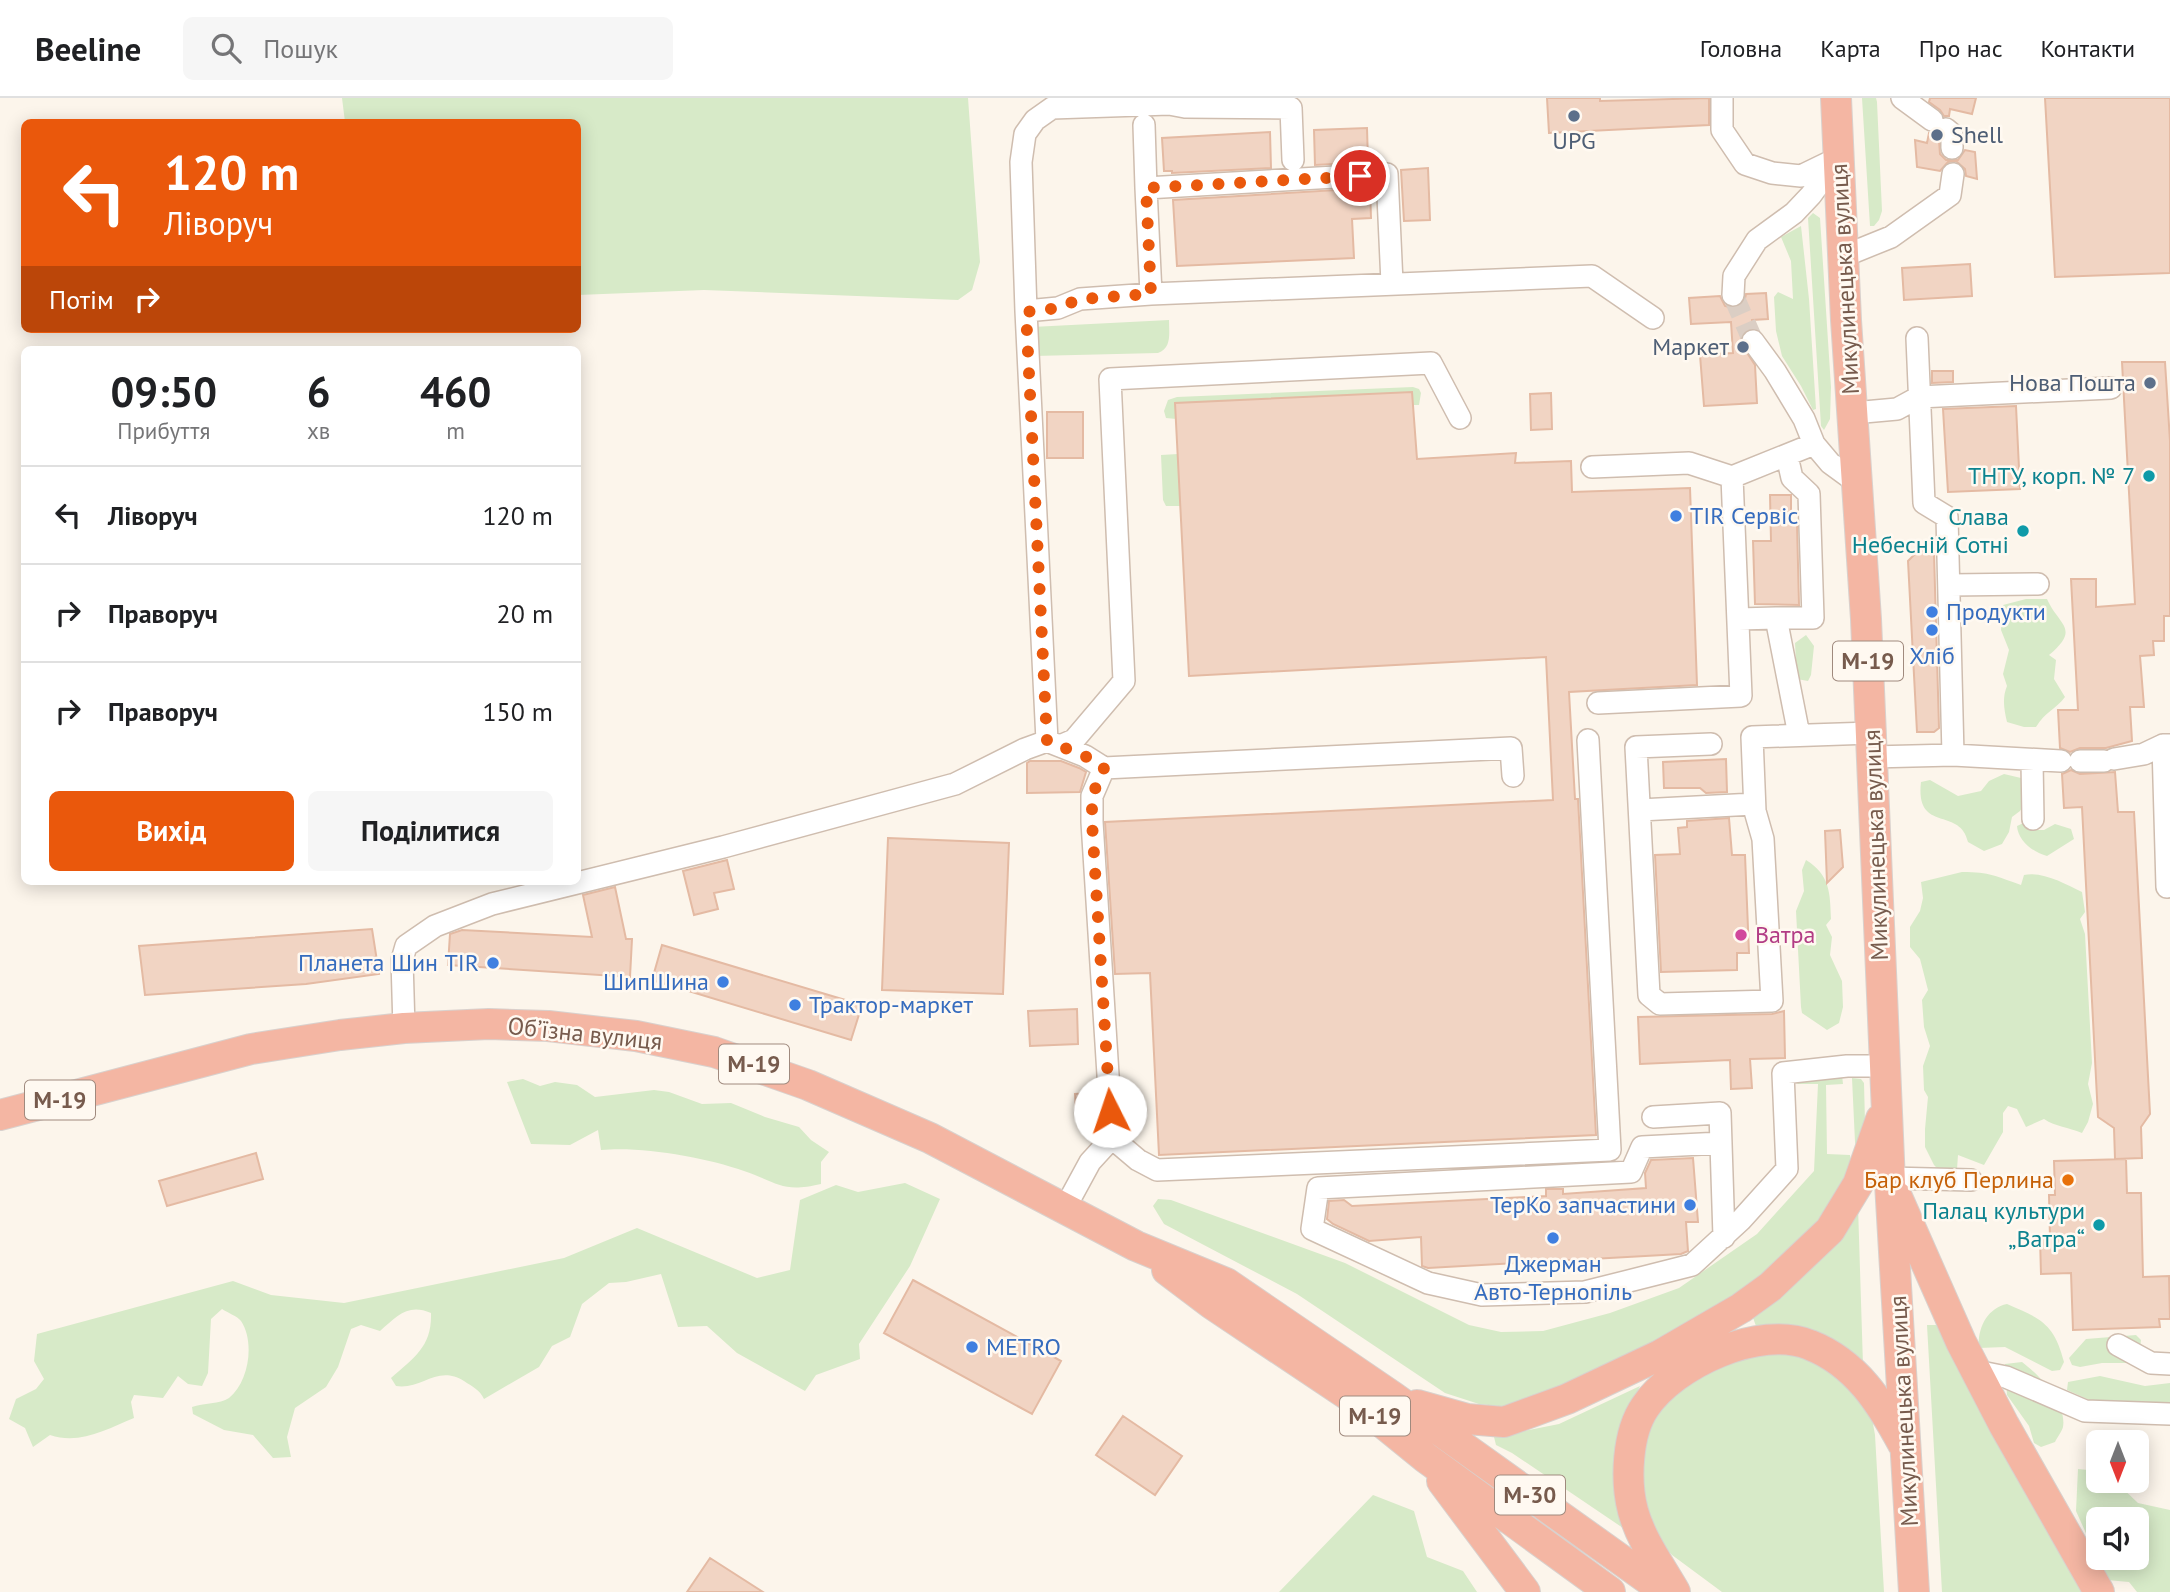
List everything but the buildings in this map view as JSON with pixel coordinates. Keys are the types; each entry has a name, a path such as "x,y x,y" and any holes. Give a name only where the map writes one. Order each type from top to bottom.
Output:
{"highway":[{"name":"Микулинецька вулиця","path":"1836,98 1872,745 1890,1181 1914,1592"},
{"name":"Обʼїзна вулиця","path":"0,1115 251,1049 340,1035 404,1028 489,1024 548,1026 636,1036 714,1052 808,1085 918,1133 1136,1246"},
{"name":"М-19","path":"1136,1246 1226,1283 1394,1397 1466,1419 1504,1422 1567,1399 1660,1355 1741,1308 1770,1286 1830,1230 1858,1184 1887,1102"},
{"path":"1890,1181 1976,1371 2099,1592"},
{"name":"М-19","path":"1136,1246 1212,1304 1351,1397 1418,1451 1610,1592"},
{"path":"1675,1592 1643,1536 1633,1510 1629,1485 1634,1433 1643,1409 1658,1390 1681,1371 1716,1353 1745,1343 1783,1340 1808,1343 1829,1354 1868,1388 1886,1413 1905,1448"},
{"name":"М-30","path":"1394,1397 1666,1592"},
{"path":"1418,1451 1517,1577 1525,1592"}],"lane":[{"path":"1722,98 1722,130 1745,164 1772,173 1801,176 1838,158"},
{"path":"1902,98 1943,132"},
{"path":"1054,744 1026,312 1021,162 1025,134 1035,120 1052,108 1087,102 1169,101 1185,107 1291,107 1293,160"},
{"path":"1144,125 1151,294"},
{"path":"1733,295 1734,276 1757,240 1794,213 1838,158"},
{"path":"1146,188 1387,174 1392,283"},
{"path":"1844,256 1891,237 1951,195 1953,174"},
{"path":"1026,312 1058,308 1080,299 1151,294 1592,276 1653,318"},
{"path":"1917,338 1924,503 1947,517 1953,755"},
{"path":"1753,341 1804,419 1814,444 1830,463 1856,482"},
{"path":"581,882 723,847 955,784 1025,749 1074,740 1124,681 1110,379 1431,363 1460,418"},
{"path":"1853,414 1897,410 1919,397 2111,388"},
{"path":"1592,467 1689,463 1732,477 1814,444"},
{"path":"1738,619 1813,618 1809,494 1792,478 1787,456"},
{"path":"1598,703 1741,696 1732,477"},
{"path":"1950,585 2038,584"},
{"path":"1776,618 1799,735"},
{"path":"1711,744 1636,747 1648,995 1660,1004 1772,1001 1763,839 1754,804 1752,737 1799,735 1953,755 2032,761 2109,760 2144,754 2167,745 2169,895"},
{"path":"1112,1138 1138,1160 1157,1170 1609,1150 1588,740"},
{"path":"1054,744 1085,756 1104,768 1511,748 1513,776"},
{"path":"2032,761 2033,819"},
{"path":"1065,1208 1090,1162 1112,1138 1092,822 1092,796 1104,768"},
{"path":"1640,810 1754,804"},
{"path":"404,1028 402,960 406,946 435,926 492,904 569,885"},
{"path":"1721,1143 1642,1147 1631,1172 1318,1188 1312,1229 1428,1283 1482,1295 1585,1292 1692,1265 1724,1237 1787,1169 1783,1073 1847,1066 1885,1066"},
{"path":"1653,1117 1720,1113 1724,1237"},
{"path":"1890,1181 1971,1180"},
{"path":"2118,1345 2151,1363 2170,1364"},
{"path":"1976,1371 2006,1377 2085,1411 2170,1414"}],"green space":[{"path":"342,98 968,98 980,262 972,290 958,300 704,290 581,295 581,119 345,119"},
{"path":"1862,98 1876,98 1877,102 1882,211 1874,226 1870,226"},
{"path":"1813,213 1820,218 1831,387 1830,419 1824,430 1821,426 1808,218"},
{"path":"1801,226 1809,299 1816,409 1813,410 1782,356 1776,331 1774,297 1778,292 1793,299 1791,261 1781,237"},
{"path":"1169,320 1168,344 1158,353 1034,356 1032,327"},
{"path":"1413,387 1421,393 1419,405 1413,405 1412,392 1176,403 1176,419 1166,418 1164,411 1168,400 1177,397"},
{"path":"1178,454 1180,506 1166,506 1163,500 1161,455"},
{"path":"2026,599 2047,599 2066,633 2059,646 2049,655 2056,660 2054,679 2065,697 2036,727 2007,722 2004,704 2007,686 2003,674 2009,650 2001,630 2003,605"},
{"path":"1806,635 1814,646 1808,681 1797,679 1795,643"},
{"path":"2004,774 2021,778 2030,795 2020,811 2012,817 2009,832 2002,844 1984,851 1968,842 1963,831 1956,825 1931,814 1921,798 1921,782 1930,780 1958,796 1981,791 1989,781"},
{"path":"2028,821 2036,830 2044,830 2055,824 2071,829 2074,839 2047,856 2032,849 2020,837 2017,826"},
{"path":"1806,860 1820,872 1827,885 1831,919 1826,925 1832,937 1830,955 1842,981 1843,1007 1839,1023 1827,1030 1802,1013 1801,1007 1796,911 1804,891 1802,870"},
{"path":"1962,872 1987,874 2021,885 2024,875 2039,875 2082,892 2085,912 2080,919 2085,934 2092,1063 2088,1084 2093,1104 2082,1133 2044,1119 2026,1127 2017,1109 2008,1106 2003,1113 2003,1132 1984,1165 1958,1155 1957,1169 1943,1174 1934,1165 1925,1147 1928,1097 1924,1090 1923,1066 1930,1046 1924,1027 1922,1000 1928,990 1920,959 1910,947 1910,927 1920,911 1923,898 1921,882"},
{"path":"1842,1075 1843,1084 1826,1085 1827,1154 1850,1155 1852,1171 1827,1209 1790,1253 1749,1285 1687,1325 1590,1374 1508,1407 1479,1404 1445,1393 1297,1294 1164,1224 1153,1206 1158,1199 1171,1200 1345,1263 1469,1325 1501,1332 1543,1331 1610,1313 1679,1288 1757,1234 1814,1171 1818,1084 1797,1084 1803,1077"},
{"path":"1852,1078 1861,1079 1864,1083 1865,1123 1858,1155 1855,1142"},
{"path":"523,1079 540,1086 555,1082 577,1085 595,1097 654,1090 669,1092 702,1104 731,1103 799,1127 811,1140 829,1152 821,1162 821,1184 789,1187 692,1157 654,1151 601,1150 598,1130 570,1145 531,1144 507,1082"},
{"path":"905,1183 940,1199 910,1266 859,1344 860,1359 816,1375 805,1391 737,1353 707,1326 678,1327 661,1274 609,1283 582,1304 570,1337 552,1346 539,1367 484,1399 476,1389 454,1376 437,1376 405,1386 396,1386 391,1378 425,1343 431,1324 431,1313 409,1310 380,1331 361,1325 351,1329 338,1367 326,1387 295,1408 287,1437 291,1457 273,1458 253,1435 224,1430 193,1414 192,1407 229,1398 236,1391 245,1372 249,1350 245,1330 239,1319 222,1309 211,1319 208,1373 202,1386 188,1384 178,1376 163,1398 134,1395 131,1402 134,1418 83,1437 61,1438 50,1435 33,1447 25,1428 9,1419 16,1399 36,1389 44,1379 34,1361 37,1334 233,1281 271,1295 344,1303 564,1258 637,1228 757,1278 790,1270 800,1200 836,1185 858,1192"},
{"path":"1858,1206 1863,1365 1776,1325 1756,1326 1752,1315"},
{"path":"2007,1304 2038,1319 2051,1331 2064,1362 2060,1370 2052,1371 2005,1347 1979,1348 1985,1320 1994,1310"},
{"path":"1927,1325 1936,1325 1942,1332 2085,1592 1942,1592"},
{"path":"2136,1335 2141,1340 2139,1357 2134,1363 2102,1363 2080,1367 2072,1365 2069,1358 2086,1339"},
{"path":"1773,1350 1825,1363 1870,1407 1875,1435 1884,1592 1722,1592 1672,1555 1654,1534 1644,1508 1640,1448 1645,1428 1676,1391 1728,1361"},
{"path":"2022,1362 2050,1390 2061,1409 2063,1427 2055,1442 2041,1447 2034,1443 2029,1426 2007,1395 2005,1364"},
{"path":"2100,1376 2145,1386 2170,1383 2170,1407 2114,1411 2067,1390 2068,1382"},
{"path":"1640,1386 1628,1410 1623,1528 1496,1445 1494,1437 1559,1424"},
{"path":"2078,1469 2086,1470 2086,1493 2128,1493 2138,1503 2170,1510 2170,1592 2137,1592 2129,1582 2107,1580 2103,1570 2149,1570 2149,1507 2086,1507 2086,1533 2076,1511"},
{"path":"1373,1495 1414,1511 1427,1557 1463,1571 1477,1592 1279,1592"}],"tunnel":[{"path":"1733,295 1753,341"}],"place":[{"name":"UPG","path":"1574,116"},
{"name":"Shell","path":"1937,135"},
{"name":"Маркет","path":"1743,347"},
{"name":"Нова Пошта","path":"2150,383"},
{"name":"ТНТУ, корп. № 7","path":"2149,476"},
{"name":"TIR Сервіс","path":"1676,516"},
{"name":"Слава Небесній Сотні","path":"2023,531"},
{"name":"Продукти","path":"1932,612"},
{"name":"Хліб","path":"1932,630"},
{"name":"Ватра","path":"1741,935"},
{"name":"Планета Шин TIR","path":"493,963"},
{"name":"ШипШина","path":"723,982"},
{"name":"Трактор-маркет","path":"795,1005"},
{"name":"Бар клуб Перлина","path":"2068,1180"},
{"name":"ТерКо запчастини","path":"1690,1205"},
{"name":"Палац культури „Ватра“","path":"2099,1225"},
{"name":"Джерман Авто-Тернопіль","path":"1553,1238"},
{"name":"METRO","path":"972,1347"}],"route":[{"path":"1110,1111 1092,822 1092,796 1104,768 1085,756 1047,741 1026,312 1058,308 1080,299 1151,294 1146,188 1360,176"}]}
